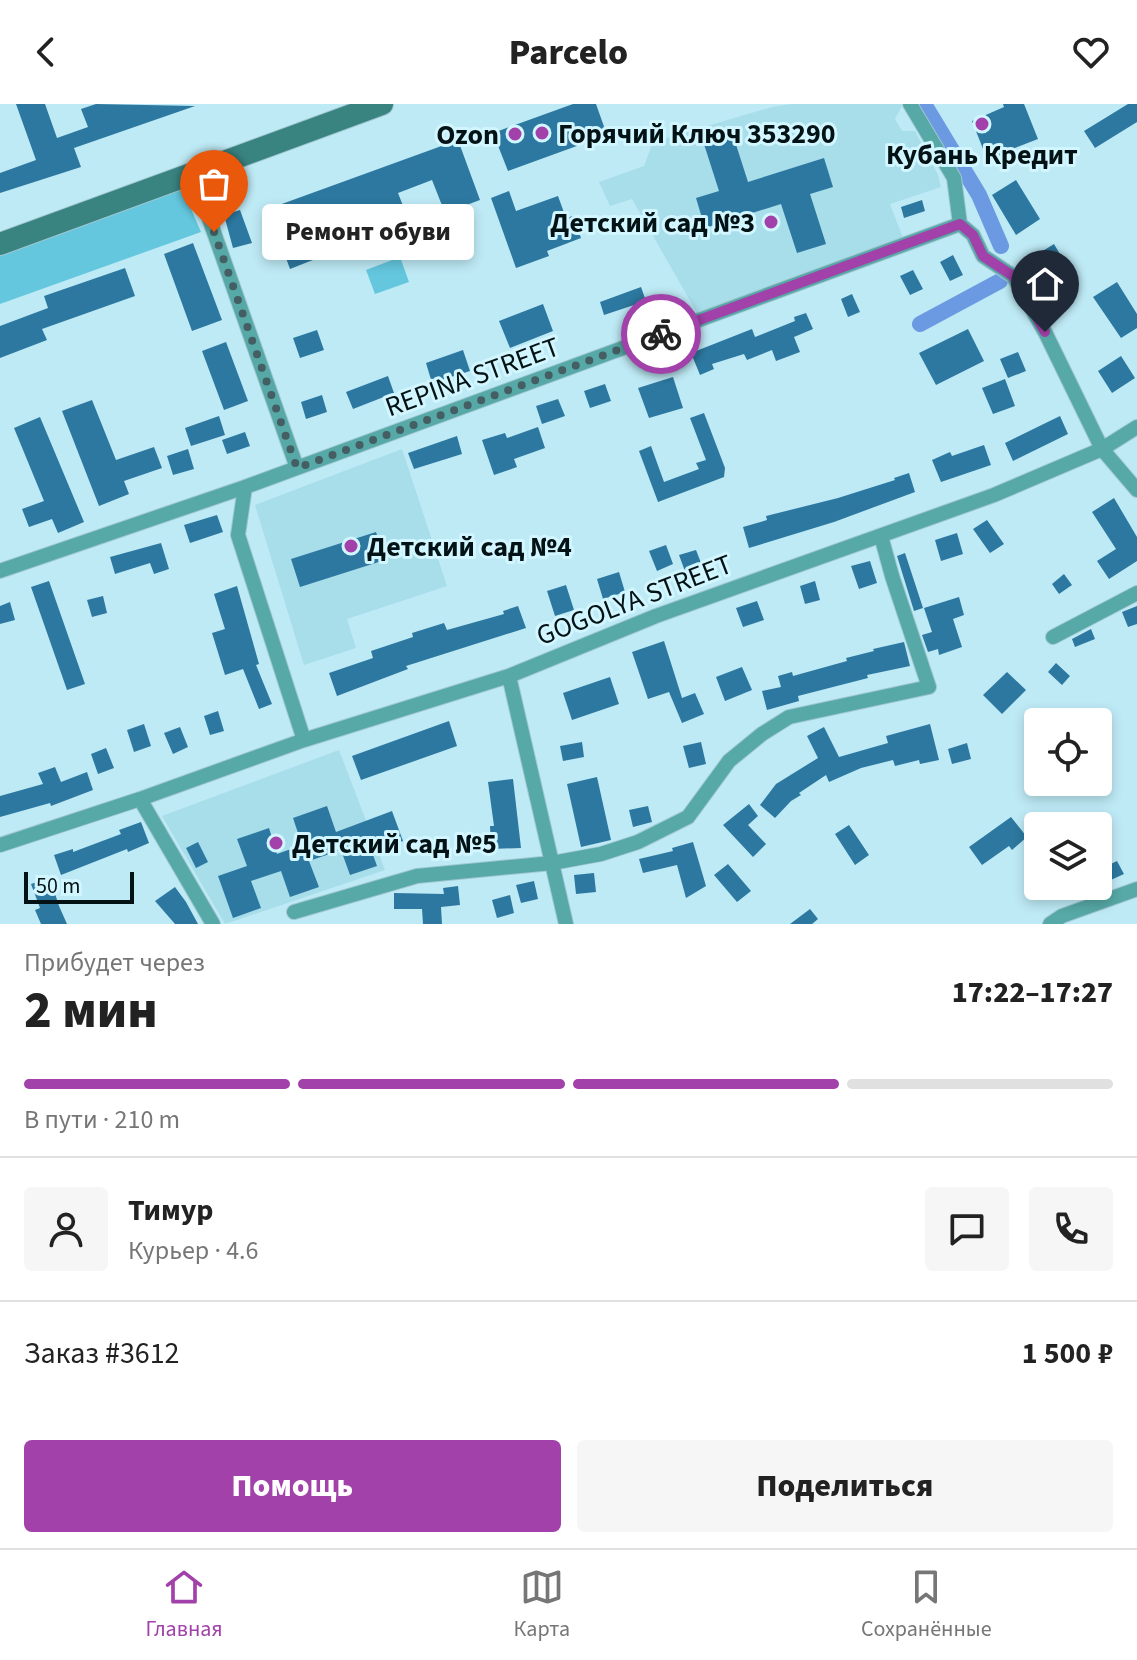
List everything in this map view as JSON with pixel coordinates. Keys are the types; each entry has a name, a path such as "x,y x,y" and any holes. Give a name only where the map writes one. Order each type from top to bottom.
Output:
{"street":[{"path":"0,244 382,104"},
{"path":"910,104 954,178 960,224 973,235 983,256 1013,276 1045,332 1102,449 1137,490"},
{"path":"193,173 297,468"},
{"name":"REPINA STREET","path":"0,571 245,487 960,224"},
{"name":"GOGOLYA STREET","path":"0,845 304,740 509,676 656,616 994,495 1102,449 1137,427"},
{"path":"245,487 238,535 304,740"},
{"path":"294,912 417,876 552,863 601,854 638,842 688,817 729,761 789,717 929,687 881,536"},
{"path":"1053,637 1137,593"},
{"path":"509,676 566,924"},
{"path":"140,799 213,924"},
{"path":"1050,924 1062,916 1137,889"}],"shaded area":[{"name":"Детский сад №3","path":"791,104 901,104 895,119 902,131 915,131 941,187 890,204 903,238 697,313 632,199 610,206 599,182 644,166 653,142"},
{"path":"182,188 201,232 0,304 0,253"},
{"path":"400,257 409,282 375,294 366,270"},
{"name":"Детский сад №4","path":"402,449 447,586 347,619 356,648 304,665 255,505"},
{"name":"Детский сад №5","path":"339,750 385,870 225,924 162,816"}],"building":[{"path":"16,104 45,104 57,138 88,127 81,109 96,104 195,106 74,148 81,167 0,193 0,173 36,160"},
{"path":"573,104 596,104 607,135 508,171 493,133"},
{"path":"1003,104 1024,104 1038,139 1007,151 1008,155 995,160 994,156 987,159 972,121 1004,107"},
{"path":"1128,104 1137,104 1137,122 1095,148 1084,131"},
{"path":"732,132 748,182 824,158 833,187 810,194 826,244 797,253 781,204 705,228 696,198 719,191 703,141"},
{"path":"458,140 480,200 445,213 432,180 398,193 409,221 365,237 354,209 312,225 323,256 290,269 268,209"},
{"path":"1016,180 1040,219 1016,235 992,195"},
{"path":"509,191 516,211 558,196 566,218 573,216 581,238 547,251 549,256 516,268 491,198"},
{"path":"922,200 925,211 904,218 901,207"},
{"path":"240,210 252,243 233,248 224,215"},
{"path":"193,243 222,320 192,331 164,254"},
{"path":"1054,244 1074,278 1053,290 1033,257"},
{"path":"953,255 963,275 950,281 940,262"},
{"path":"125,268 135,296 42,329 47,340 0,358 0,326 48,308 44,296"},
{"path":"913,270 923,289 910,295 900,276"},
{"path":"1117,282 1137,314 1137,328 1121,338 1093,297"},
{"path":"641,287 646,301 604,315 600,302"},
{"path":"852,294 860,312 848,317 841,299"},
{"path":"543,304 553,331 510,348 499,321"},
{"path":"806,313 813,329 794,337 800,352 776,361 772,350 747,360 744,354 712,364 714,369 700,375 691,353 752,329 755,337 795,321 794,317"},
{"path":"968,329 984,361 936,385 919,353"},
{"path":"317,330 324,350 300,358 293,338"},
{"path":"226,342 248,401 224,410 202,351"},
{"path":"463,350 470,371 432,383 426,363"},
{"path":"1018,352 1026,371 1008,378 1000,359"},
{"path":"1121,356 1135,378 1112,393 1098,371"},
{"path":"388,376 394,393 353,409 346,392"},
{"path":"673,377 683,408 649,418 638,388"},
{"path":"1005,379 1015,406 993,414 982,388"},
{"path":"605,384 611,401 590,408 584,391"},
{"path":"322,395 327,412 306,419 301,402"},
{"path":"558,399 565,416 542,424 536,406"},
{"path":"92,400 116,460 154,447 162,468 124,481 129,494 99,506 62,411"},
{"path":"704,413 725,468 724,477 658,502 639,451 651,446 664,482 699,469 696,463 706,460 690,418"},
{"path":"219,416 225,435 191,446 185,428"},
{"path":"1060,416 1068,434 1013,461 1005,443"},
{"path":"40,417 84,522 58,533 52,519 29,527 22,509 44,501 14,428"},
{"path":"538,427 545,448 514,459 517,467 494,475 482,440 505,433 507,438"},
{"path":"245,432 250,446 227,454 222,440"},
{"path":"457,436 462,454 414,469 408,453"},
{"path":"984,445 991,465 941,482 932,460 950,452 952,456"},
{"path":"188,449 194,469 173,475 167,456"},
{"path":"909,473 915,492 834,522 749,548 743,527 767,520 766,516 838,498"},
{"path":"1114,498 1137,537 1137,561 1109,579 1097,561 1116,549 1092,512"},
{"path":"217,515 223,532 190,543 184,525"},
{"path":"987,520 1004,544 990,553 973,529"},
{"path":"376,532 385,560 300,587 291,559"},
{"path":"957,533 963,554 941,561 935,540"},
{"path":"161,543 169,569 154,574 150,563 115,574 110,557"},
{"path":"666,545 673,564 657,571 649,551"},
{"path":"696,550 703,568 686,574 679,555"},
{"path":"905,553 923,608 914,611 897,556"},
{"path":"870,561 877,583 859,589 851,566"},
{"path":"619,572 625,592 603,599 597,579"},
{"path":"1064,574 1072,585 1059,594 1052,584"},
{"path":"49,581 85,684 67,690 31,587"},
{"path":"815,581 820,600 805,604 800,586"},
{"path":"566,585 574,610 555,616 547,591"},
{"path":"237,586 259,664 256,665 272,704 259,709 243,669 225,675 212,633 225,629 214,594"},
{"path":"103,596 107,613 92,617 87,600"},
{"path":"959,597 964,615 953,619 962,647 939,655 938,649 928,652 922,635 932,632 924,608"},
{"path":"757,601 764,620 743,627 736,608"},
{"path":"10,602 15,620 0,624 0,606"},
{"path":"518,606 526,628 406,666 408,669 337,696 329,673 373,658 371,651 444,623 447,630 504,614 503,611"},
{"path":"1137,606 1137,624 1128,627 1122,612"},
{"path":"1091,629 1095,639 1075,647 1072,639"},
{"path":"664,641 682,698 695,693 704,714 682,723 669,692 648,699 632,652"},
{"path":"904,642 910,666 867,675 868,678 798,696 799,701 767,710 762,691 781,687 778,676 792,672 793,676"},
{"path":"1056,663 1070,676 1062,685 1048,672"},
{"path":"742,667 752,690 725,701 716,677"},
{"path":"1007,672 1026,690 1002,714 983,695"},
{"path":"610,677 619,704 572,720 563,693"},
{"path":"218,711 224,731 210,735 204,716"},
{"path":"449,721 457,746 361,780 352,756"},
{"path":"144,724 151,746 134,752 127,730"},
{"path":"930,724 939,760 920,764 919,760 895,766 893,760 861,768 829,782 826,775 799,793 801,795 775,818 760,805 776,784 818,758 807,736 824,727 839,757 888,743 886,736"},
{"path":"180,727 188,747 173,754 164,733"},
{"path":"582,742 584,757 563,761 560,746"},
{"path":"701,742 706,764 689,768 683,746"},
{"path":"967,743 971,759 952,764 948,749"},
{"path":"106,748 114,768 98,774 91,754"},
{"path":"55,767 61,782 87,772 93,790 51,806 50,803 0,817 0,796 43,784 38,773"},
{"path":"597,777 611,840 581,847 567,784"},
{"path":"513,779 521,848 491,849 490,826 494,826 488,782"},
{"path":"749,804 758,816 748,825 766,844 753,857 723,825"},
{"path":"327,806 336,832 392,811 403,841 372,852 377,866 350,875 341,850 309,861 319,887 290,897 281,871 251,881 261,908 233,918 218,876 247,866 237,839 269,828 277,854 302,845 293,818"},
{"path":"648,806 652,822 633,827 629,810"},
{"path":"1011,817 1024,833 1024,840 1012,850 1009,846 982,865 969,847"},
{"path":"141,822 149,843 61,875 54,855 73,849 73,852 121,834 119,830"},
{"path":"849,825 869,855 855,865 835,834"},
{"path":"198,842 208,862 196,868 186,848"},
{"path":"693,842 706,886 686,898 677,865 643,873 639,859 673,851 672,848"},
{"path":"1117,861 1124,874 1112,879 1112,863"},
{"path":"728,864 751,891 737,902 714,875"},
{"path":"594,873 596,892 576,894 574,875"},
{"path":"50,878 67,924 41,924 35,910 40,908 31,884"},
{"path":"534,881 538,899 521,903 516,885"},
{"path":"458,886 460,905 441,907 442,924 423,924 422,909 394,909 394,893 444,894 443,888"},
{"path":"175,887 198,924 175,924 155,901"},
{"path":"510,895 514,913 497,918 492,900"},
{"path":"810,909 818,919 812,924 790,924"}],"waterway":[{"path":"924,104 979,195 1001,246"},
{"path":"920,324 1000,281"}],"way so far":[{"path":"214,232 297,468 661,334"}],"place":[{"name":"Кубань Кредит","path":"982,124"},
{"name":"Горячий Ключ 353290","path":"542,133"},
{"name":"Ozon","path":"515,134"},
{"name":"Детский сад №3","path":"771,222"},
{"name":"Ремонт обуви","path":"214,232"},
{"name":"Детский сад №4","path":"351,546"},
{"name":"Детский сад №5","path":"276,843"}],"route":[{"path":"661,334 960,224 973,235 983,256 1013,276 1045,332"}]}
